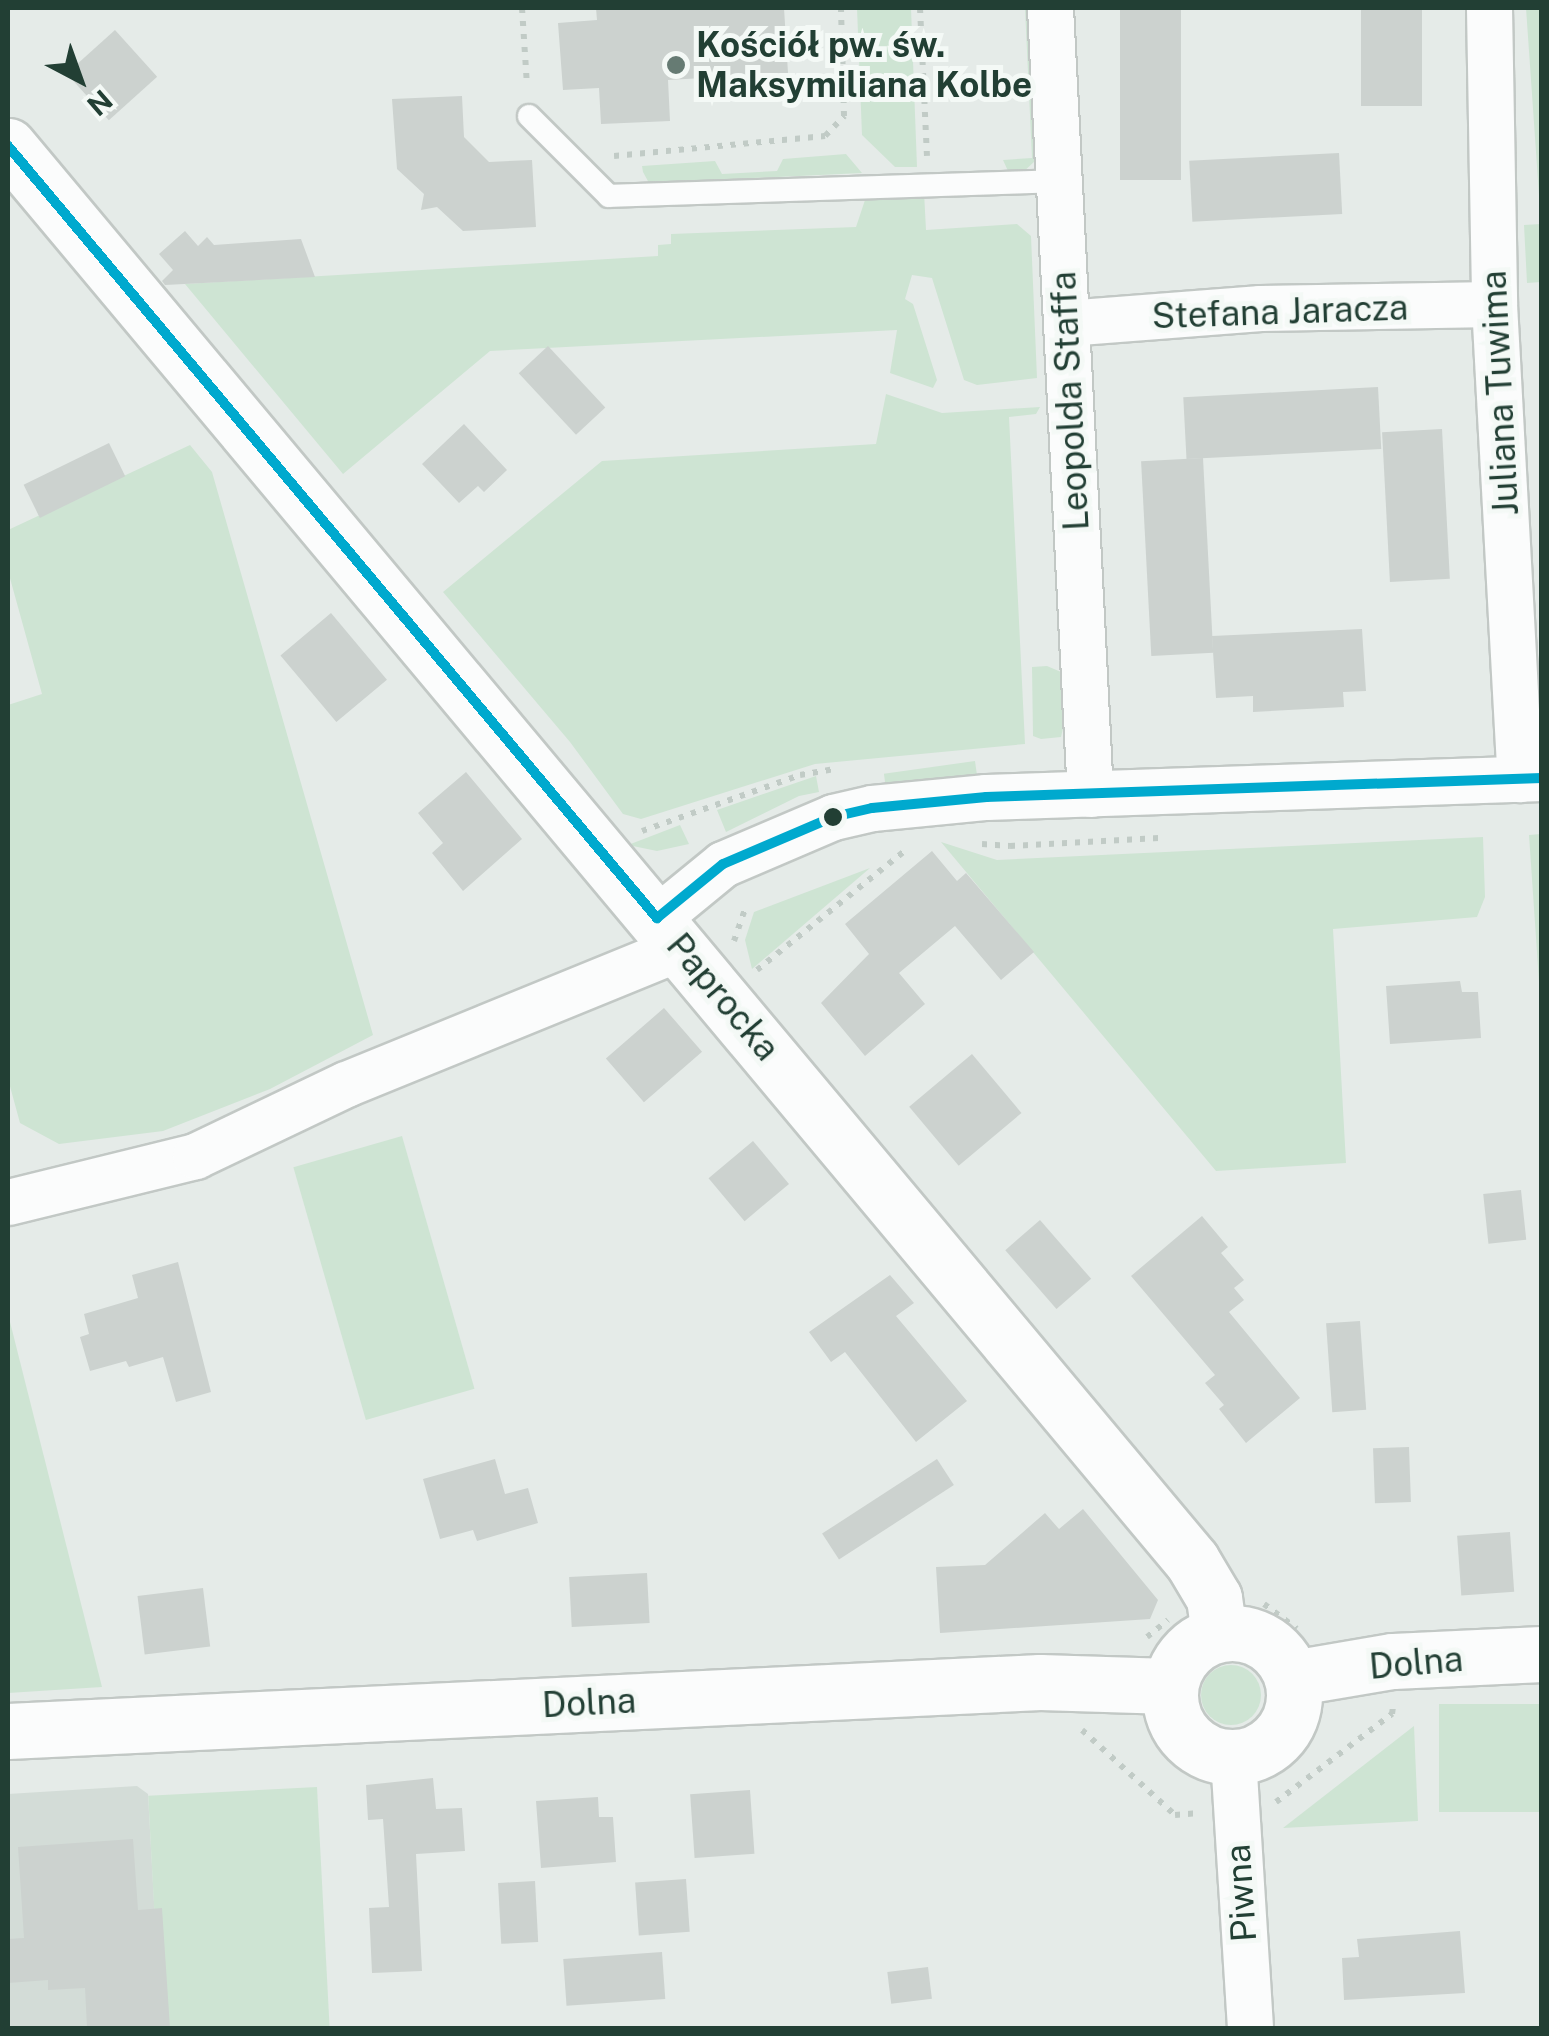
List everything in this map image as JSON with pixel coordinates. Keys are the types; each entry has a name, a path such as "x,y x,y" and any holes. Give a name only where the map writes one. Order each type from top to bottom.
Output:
{"street":[{"name":"Leopolda Staffa","path":"1050,8 1090,794"},
{"name":"Juliana Tuwima","path":"1489,8 1494,304 1531,778"},
{"name":"Paprocka","path":"8,146 1192,1561 1214,1598 1219,1634"},
{"name":"Stefana Jaracza","path":"1066,323 1260,308 1494,304"},
{"path":"8,1202 195,1156 669,933 723,864 833,816 986,796 1531,778"},
{"path":"1235,1632 1264,1642 1276,1652 1292,1678 1290,1715 1282,1732 1268,1746 1232,1757 1211,1754 1192,1744 1178,1728 1170,1708 1170,1686 1186,1652 1219,1634 1235,1632"},
{"name":"Dolna","path":"1292,1678 1393,1661 1542,1654"},
{"name":"Dolna","path":"8,1731 1020,1683 1170,1686"},
{"name":"Piwna","path":"1232,1757 1250,2028"}],"lane":[{"path":"530,116 609,196 1059,182"}],"path":[{"path":"522,8 530,116"},
{"path":"573,160 825,136 844,116 841,8"},
{"path":"920,8 928,185"},
{"path":"972,842 1010,846 1179,837"},
{"path":"748,977 907,849 924,843"}],"shaded area":[{"path":"137,1786 148,1794 161,2028 8,2028 8,1794"}],"green space":[{"path":"857,8 911,8 917,167 895,167 862,135"},
{"path":"1025,8 1029,8 1036,160 1020,175 1008,171 1003,160 1032,158"},
{"path":"1526,8 1542,8 1541,282 1527,283 1524,225 1541,224"},
{"path":"846,154 862,173 649,183 642,166 715,161 722,174 777,171 783,159"},
{"path":"924,192 926,230 1017,224 1031,236 1037,378 977,385 964,380 932,278 912,275 905,299 913,304 937,380 933,388 890,373 897,330 490,351 343,474 185,284 658,256 658,245 671,244 671,234 856,227 865,200"},
{"path":"886,394 942,413 1040,407 1036,414 1009,417 1025,744 815,764 641,819 623,814 570,742 443,592 602,461 876,444"},
{"path":"190,445 212,472 373,1035 270,1089 163,1131 59,1144 20,1123 8,1079 8,705 42,694 8,571 8,530"},
{"path":"1047,666 1061,672 1065,720 1061,737 1041,739 1033,736 1032,667"},
{"path":"975,761 977,775 886,788 884,774"},
{"path":"816,776 819,792 799,796 726,832 717,810"},
{"path":"680,825 689,844 657,851 628,845"},
{"path":"1542,834 1541,1011 1529,835"},
{"path":"1483,837 1485,897 1477,917 1333,929 1346,1163 1216,1171 941,842 997,860"},
{"path":"870,868 752,969 745,940 754,912"},
{"path":"402,1136 474,1389 366,1420 293,1167"},
{"path":"8,1314 102,1687 8,1693"},
{"path":"1231,1665 1252,1674 1261,1695 1252,1716 1231,1725 1210,1716 1201,1695 1210,1674"},
{"path":"1439,1704 1541,1704 1541,1812 1439,1812"},
{"path":"1414,1726 1418,1821 1283,1828"},
{"path":"317,1787 330,2028 160,2028 148,1796"}],"building":[{"name":"Kościół pw. św. Maksymiliana Kolbe","path":"596,8 784,8 788,73 668,80 670,121 601,124 599,88 563,90 558,23 597,20"},
{"path":"1120,8 1181,8 1181,180 1120,180"},
{"path":"1361,8 1422,8 1422,106 1361,106"},
{"path":"115,30 157,77 109,120 67,73"},
{"path":"462,96 464,137 489,162 532,160 536,227 463,231 437,207 421,210 424,194 397,169 392,99"},
{"path":"1339,153 1342,214 1192,222 1189,161"},
{"path":"185,231 198,246 207,237 214,245 301,239 315,277 165,285 162,281 173,270 159,254"},
{"path":"548,346 605,407 576,435 519,373"},
{"path":"1378,387 1381,449 1187,459 1183,397"},
{"path":"464,424 507,470 484,492 478,486 459,503 422,464"},
{"path":"1442,429 1450,579 1390,582 1382,432"},
{"path":"109,443 125,476 40,518 24,485"},
{"path":"1203,458 1213,653 1151,656 1141,461"},
{"path":"331,613 387,680 336,722 280,655"},
{"path":"1362,629 1366,691 1343,692 1344,707 1253,712 1253,696 1216,698 1212,636"},
{"path":"466,772 522,839 463,891 432,853 443,843 418,813"},
{"path":"932,851 957,881 966,873 1034,952 1001,980 955,926 899,973 925,1004 865,1056 821,1003 869,954 845,924"},
{"path":"1460,981 1462,992 1478,992 1481,1038 1390,1044 1386,986"},
{"path":"664,1008 702,1052 644,1102 606,1059"},
{"path":"972,1054 1021,1113 959,1166 909,1107"},
{"path":"753,1141 789,1184 745,1221 709,1178"},
{"path":"1521,1190 1526,1240 1488,1244 1483,1194"},
{"path":"1202,1216 1228,1247 1221,1253 1244,1280 1234,1288 1244,1300 1229,1312 1300,1398 1246,1443 1219,1409 1224,1405 1205,1383 1215,1375 1131,1276"},
{"path":"1040,1220 1091,1279 1056,1309 1005,1250"},
{"path":"178,1262 211,1392 176,1402 163,1357 129,1367 126,1361 90,1371 80,1337 89,1334 84,1314 138,1298 132,1275"},
{"path":"890,1275 914,1303 896,1316 967,1401 916,1442 845,1352 831,1362 809,1332"},
{"path":"1360,1321 1366,1410 1332,1412 1326,1323"},
{"path":"1409,1447 1411,1502 1375,1503 1373,1448"},
{"path":"495,1459 505,1494 528,1488 538,1523 477,1541 473,1530 440,1539 423,1479"},
{"path":"937,1459 954,1485 839,1560 822,1534"},
{"path":"1083,1509 1158,1600 1150,1619 940,1633 936,1567 985,1565 1045,1513 1059,1529"},
{"path":"1510,1532 1514,1592 1461,1596 1457,1536"},
{"path":"647,1573 650,1623 572,1627 569,1577"},
{"path":"203,1588 210,1647 145,1655 137,1596"},
{"path":"433,1778 436,1809 462,1808 465,1851 416,1854 422,1971 372,1973 369,1908 389,1907 383,1819 368,1820 366,1785"},
{"path":"750,1790 754,1854 695,1858 690,1794"},
{"path":"598,1797 599,1817 613,1817 616,1862 541,1868 536,1801"},
{"path":"133,1839 138,1910 162,1908 170,2028 87,2028 85,1988 48,1990 48,1980 8,1983 8,1939 24,1938 18,1847"},
{"path":"686,1879 690,1932 639,1935 635,1883"},
{"path":"535,1881 538,1942 501,1944 498,1883"},
{"path":"1460,1931 1465,1993 1344,2000 1342,1958 1359,1957 1357,1939"},
{"path":"662,1952 665,1999 567,2006 563,1959"},
{"path":"928,1967 932,1999 891,2004 887,1972"}],"transit line":[{"path":"8,146 657,918"},
{"path":"657,918 723,864 833,817 872,808 986,797 1542,778"}],"place":[{"name":"Kościół pw. św. Maksymiliana Kolbe","path":"676,65"}]}
